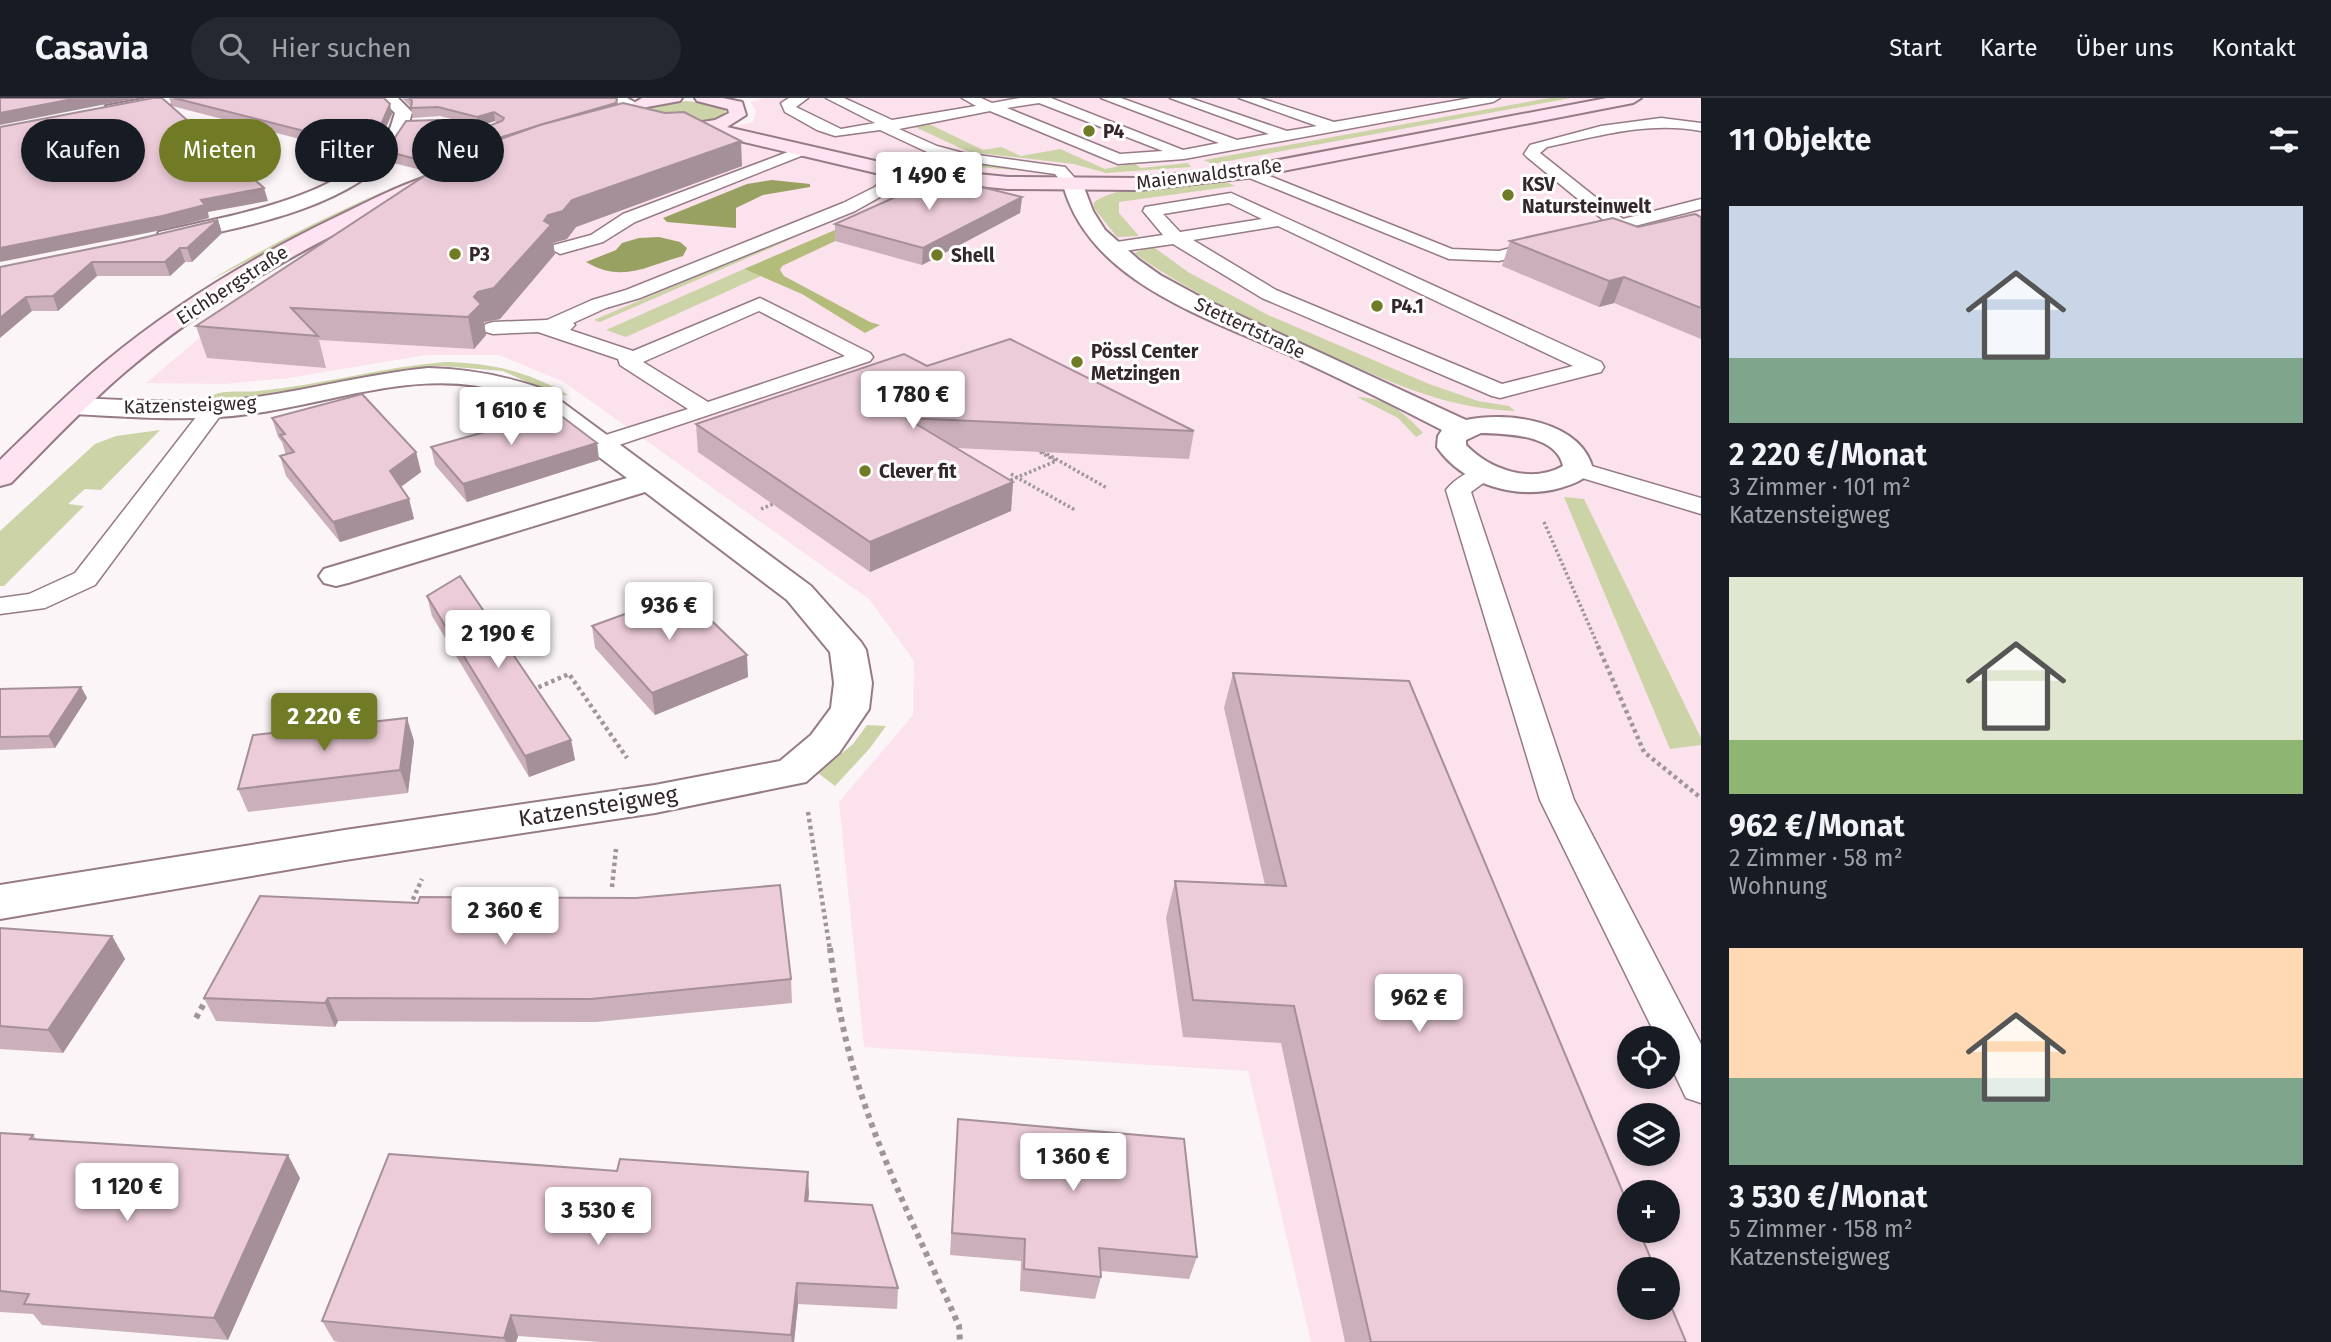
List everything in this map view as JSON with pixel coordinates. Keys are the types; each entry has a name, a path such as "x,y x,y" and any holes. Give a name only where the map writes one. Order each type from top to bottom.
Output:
{"street":[{"path":"91,114 173,98"},
{"path":"152,241 233,223 329,188 375,160 406,125 404,112 388,98"},
{"path":"611,98 629,122 662,98 674,98"},
{"path":"703,98 733,107"},
{"name":"Maienwaldstraße","path":"702,127 897,172 1008,183 1073,185 1189,180 1247,172 1633,98"},
{"path":"675,128 702,127 733,107"},
{"name":"Maienwaldstraße","path":"733,107 792,148"},
{"name":"Eichbergstraße","path":"0,477 131,354 189,310 265,261 335,222 433,182"},
{"name":"Stettertstraße","path":"1073,185 1079,209 1110,248 1149,276 1201,307 1369,382 1463,429"},
{"name":"Katzensteigweg","path":"0,902 358,843 655,799 792,772 825,744 850,709 853,683 848,650 799,593 536,396 490,379 468,375 404,377 296,399 215,408 74,406"},
{"path":"1481,425 1504,425 1551,437 1574,453 1578,459 1578,469 1568,478 1550,482 1527,482 1485,473 1459,458 1451,447 1452,436 1463,429 1481,425"},
{"path":"336,576 649,481"}],"lane":[{"path":"801,98 789,103 790,109 822,127 840,133 1041,98 1184,154"},
{"path":"833,98 932,149 962,157 1059,170 1073,185"},
{"path":"969,98 1118,159 1184,154 1493,98"},
{"path":"1108,98 1236,144"},
{"path":"1177,98 1286,135"},
{"path":"1245,98 1334,127"},
{"path":"1449,98 1466,103"},
{"path":"1394,101 1425,110"},
{"path":"922,107 942,116"},
{"path":"1354,110 1380,118"},
{"path":"1620,225 1532,155 1535,148 1542,144 1647,122 1672,122 1701,127"},
{"path":"559,249 614,233 629,218 792,148"},
{"path":"545,328 599,304 634,294 849,207 881,190 897,172"},
{"path":"1247,172 1449,254 1499,256 1701,204"},
{"path":"1231,198 1593,367 1500,391 1269,294 1175,238 1151,211 1231,198"},
{"path":"1110,248 1279,222"},
{"path":"493,328 545,328 571,324 613,308 634,294"},
{"path":"601,444 705,410 863,357 760,304 628,361 705,410"},
{"path":"571,324 641,355"},
{"path":"545,328 641,355"},
{"path":"0,606 35,602 85,579 215,408"},
{"path":"1578,469 1701,506"},
{"path":"1485,473 1458,490 1557,800 1701,1084"}],"path":[{"path":"1002,483 1056,461 1038,451 1040,450 1107,488"},
{"path":"1011,474 1074,510"},
{"path":"1527,482 1644,752 1701,798"},
{"path":"523,694 569,674 655,799"},
{"path":"792,772 808,812 841,1019 868,1112 901,1196 959,1326 960,1342"},
{"path":"196,1018 209,994"}],"shaded area":[{"path":"764,98 1701,98 1701,1342 1311,1342 1248,1071 864,1047 839,802 913,715 914,661 870,600 564,382 499,355 426,355 289,378 225,384 146,383 241,303 702,134 753,122 756,111 751,102"},
{"path":"1549,98 1571,98 1212,164 1204,160"},
{"path":"686,101 715,104 726,111 719,118 699,122 645,109 656,105"},
{"path":"927,123 983,150 1001,147 1021,156 1060,149 1105,169 1134,163 1141,168 1188,163 1191,167 1106,173 1074,164 969,152 915,127"},
{"path":"936,155 971,163 1036,168 1040,172 939,164"},
{"path":"772,180 810,184 810,187 763,195 736,208 736,228 667,222 663,218 747,184"},
{"path":"1224,181 1235,186 1119,202 1119,213 1139,236 1117,237 1094,208 1094,202 1107,195 1139,187"},
{"path":"897,187 874,203 600,322 594,320 870,202"},
{"path":"367,200 207,282 271,246"},
{"path":"870,215 863,228 782,266 780,270 784,276 880,325 865,333 802,294 744,269"},
{"path":"659,237 680,242 687,248 683,256 647,268 624,272 612,272 586,262 616,250 622,243 639,238"},
{"path":"1155,248 1188,272 1268,315 1429,384 1478,401 1509,406 1515,411 1488,409 1439,399 1297,341 1202,295 1134,253"},
{"path":"744,269 761,276 626,337 606,330"},
{"path":"445,362 478,364 524,374 568,395 557,396 503,371 442,366 403,369 295,392 253,398 206,400 223,392 282,388"},
{"path":"1357,397 1377,400 1393,407 1423,433 1416,437 1398,418"},
{"path":"160,430 101,490 85,489 68,504 84,506 4,586 0,586 0,531 95,444 116,436"},
{"path":"1564,497 1584,499 1701,738 1701,745 1670,749"},
{"path":"867,725 886,726 835,786 818,773 853,744"}],"building":[{"path":"0,98 78,98 0,113"},
{"path":"162,98 186,119 159,119 159,182 257,182 264,188 201,200 205,205 162,216 0,248 0,127 21,123 21,182 145,182 145,119 42,119"},
{"path":"174,98 384,98 390,104 383,119 295,119 295,129 281,125 281,119 257,119"},
{"path":"409,98 617,99 616,103 504,136 504,118 494,112 477,117 438,107 411,108 412,101"},
{"name":"P3","path":"623,103 665,113 684,112 741,141 572,200 563,211 548,215 544,221 551,225 494,288 478,292 474,297 481,304 468,317 291,308 318,336 196,326 415,182 504,182 504,138 540,125"},
{"path":"406,121 412,121 412,158 398,154 398,133"},
{"path":"940,177 1022,197 923,248 835,224"},
{"path":"1695,214 1701,217 1701,308 1624,277 1609,281 1510,241 1613,218 1638,227"},
{"path":"218,220 187,248 180,248 165,262 92,262 53,296 26,297 0,318 0,267"},
{"path":"1010,339 1194,431 906,418 1013,482 870,542 696,424 904,354 927,366"},
{"path":"362,394 416,452 390,471 409,499 333,522 280,456 294,452 280,435 285,434 272,418"},
{"path":"556,412 597,443 463,484 431,447"},
{"path":"460,576 571,740 525,756 427,596"},
{"path":"683,593 747,655 652,693 592,626"},
{"path":"1233,673 1409,681 1618,1180 1617,1243 1644,1243 1650,1257 1617,1257 1617,1320 1677,1320 1686,1342 1371,1342 1294,1006 1193,1000 1175,881 1286,886"},
{"path":"81,687 49,736 0,737 0,689"},
{"path":"407,718 400,770 238,789 253,735"},
{"path":"780,885 791,979 591,999 328,998 325,1003 204,998 260,896 418,903 420,897 636,898"},
{"path":"0,928 112,936 48,1030 0,1026"},
{"path":"958,1119 1184,1139 1197,1257 1099,1248 1101,1277 1024,1269 1025,1239 952,1233"},
{"path":"0,1133 33,1135 30,1139 288,1155 214,1318 24,1304 29,1294 0,1291"},
{"path":"389,1154 617,1171 620,1159 808,1172 805,1201 872,1205 898,1288 797,1283 791,1335 511,1315 504,1338 322,1321"}],"place":[{"name":"P4","path":"1089,131"},
{"name":"KSV Natursteinwelt","path":"1508,195"},
{"name":"P3","path":"455,254"},
{"name":"Shell","path":"937,255"},
{"name":"P4.1","path":"1377,306"},
{"name":"Pössl Center Metzingen","path":"1077,362"},
{"name":"Clever fit","path":"865,471"}]}
